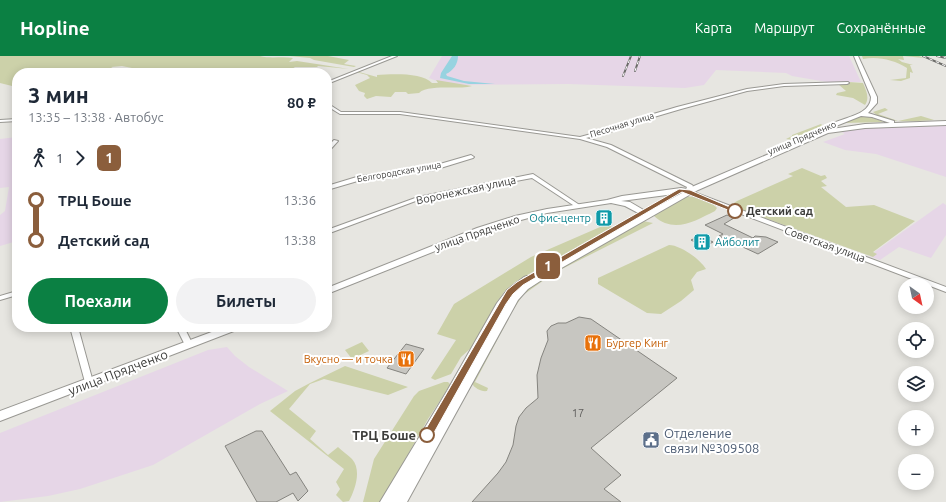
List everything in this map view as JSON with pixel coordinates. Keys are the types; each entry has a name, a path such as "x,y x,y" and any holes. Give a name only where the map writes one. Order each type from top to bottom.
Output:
{"main road":[{"path":"856,56 866,82 874,97 874,103 868,111 889,123"},
{"name":"улица Прядченко","path":"332,289 499,223 547,211 686,189 868,111"},
{"path":"861,114 873,115"},
{"path":"840,122 853,127"},
{"name":"улица Прядченко","path":"793,143 827,131 853,127 889,123 946,122"},
{"path":"400,502 514,299 525,287 548,272 686,189"},
{"path":"608,202 626,204 645,214"},
{"path":"387,502 510,292 539,271 645,214"},
{"name":"улица Прядченко","path":"0,416 222,332"}],"street":[{"path":"332,81 395,56"},
{"name":"Песочная улица","path":"332,108 340,114 400,113 580,138 619,128 635,120 747,90 784,86 847,83"},
{"path":"0,121 12,120"},
{"name":"Советская улица","path":"580,138 609,146 686,189 946,290"},
{"path":"332,145 336,141"},
{"name":"Белгородская улица","path":"332,186 360,178 434,168 471,157"},
{"name":"Воронежская улица","path":"332,230 420,198 534,176 578,206"},
{"path":"0,298 12,294"},
{"path":"75,332 89,382"},
{"path":"182,332 189,345"}],"shaded area":[{"path":"442,56 849,56 861,82 827,82 792,76 786,73 716,70 704,85 685,88 568,84 447,85 429,78"},
{"path":"946,126 946,177 876,154 845,150 823,142 845,134 840,131 878,127"},
{"path":"12,138 12,242 0,246 0,215 5,211 9,187 0,188 0,139"},
{"path":"943,203 946,205 946,235 931,258 899,247 880,260 869,256"},
{"path":"227,347 235,356 249,367 288,391 260,404 153,465 80,489 48,496 0,502 0,433 208,350"}],"green space":[{"path":"0,56 260,56 293,58 289,62 297,61 349,69 318,66 293,68 132,68 122,66 111,67 113,68 12,68 12,86 0,83"},
{"path":"290,56 328,56 349,60 344,64 356,66 354,67 310,58"},
{"path":"862,56 903,56 904,60 898,59 902,62 913,65 910,65 913,73 910,72 910,78 901,81 890,80 906,78 907,68 897,63 880,58 863,59"},
{"path":"903,56 919,56 924,58"},
{"path":"356,72 377,77 377,75 406,74 428,79 432,83 438,83 436,80 472,86 459,88 436,88 424,90 419,93 408,94 406,92 395,92 391,97 376,96 367,99 364,96 365,93 359,91 355,85 370,78 367,75"},
{"path":"848,82 863,83 867,97 865,105 853,98 836,95 837,93 846,91 838,84 849,84"},
{"path":"885,108 888,110 878,114 898,121 885,119 873,112"},
{"path":"864,115 884,122 843,123"},
{"path":"921,116 934,120 910,121 898,121"},
{"path":"821,124 824,127 792,140 786,139 792,135"},
{"path":"802,168 821,176 825,175 827,178 821,181 827,186 821,187 846,207 874,205 915,221 873,252 877,254 873,257 741,210 735,205 734,203 737,201 793,176 788,174"},
{"path":"683,197 701,199 717,208 715,211 692,222 677,225 669,224 654,216 654,214"},
{"path":"643,221 653,223 554,273 523,295 513,310 475,382 488,388 487,391 480,390 472,384 514,303 523,292 552,273"},
{"path":"607,224 612,227 515,282 504,292 497,302 471,348 461,357 451,374 435,380 431,378 456,340 437,334 454,304 531,257"},
{"path":"669,245 679,247 689,253 706,269 697,272 691,280 694,290 681,301 661,314 647,313 598,284 598,278"},
{"path":"362,342 369,351 352,359 345,350"},
{"path":"345,366 408,387 388,395 324,379 310,384 289,409 316,431 310,439 328,455 338,447 352,459 355,464 357,474 355,486 349,501 343,502 336,495 340,489 336,482 344,469 270,411 295,391"},
{"path":"448,382 450,384 449,387 428,419 381,502 363,502 374,459 414,396 419,391"}],"water":[{"path":"452,56 458,56 457,62 453,69 446,74 447,76 464,81 495,84 469,84 440,78 441,73"}],"building":[{"path":"727,215 734,218 724,224 753,238 755,236 766,237 778,242 758,254 719,236 723,234 705,225"},
{"name":"Айболит","path":"700,236 713,242 704,247 691,240"},
{"path":"579,317 591,319 677,378 591,448 621,475 604,489 621,502 472,502 506,462 513,445 519,417 526,408 538,398 537,375 541,358 548,340 547,331 551,326 558,323 566,323"},
{"name":"Вкусно — и точка","path":"406,344 424,349 406,374 387,368"},
{"path":"256,431 262,431 290,475 296,472 308,491 298,501 293,493 276,502 257,502 225,446"}],"railway":[{"path":"623,76 631,56"},
{"path":"635,71 640,56"},
{"path":"923,56 946,66"},
{"path":"937,56 946,58"}],"bus line":[{"name":"1","path":"427,435 502,303 510,292 520,283 681,190 735,211"}],"place":[{"name":"Детский сад","path":"735,211"},
{"name":"Офис-центр","path":"604,218"},
{"name":"Айболит","path":"702,242"},
{"name":"Бургер Кинг","path":"593,343"},
{"name":"Вкусно — и точка","path":"406,359"},
{"name":"ТРЦ Боше","path":"427,435"},
{"name":"Отделение связи №309508","path":"651,440"}]}
